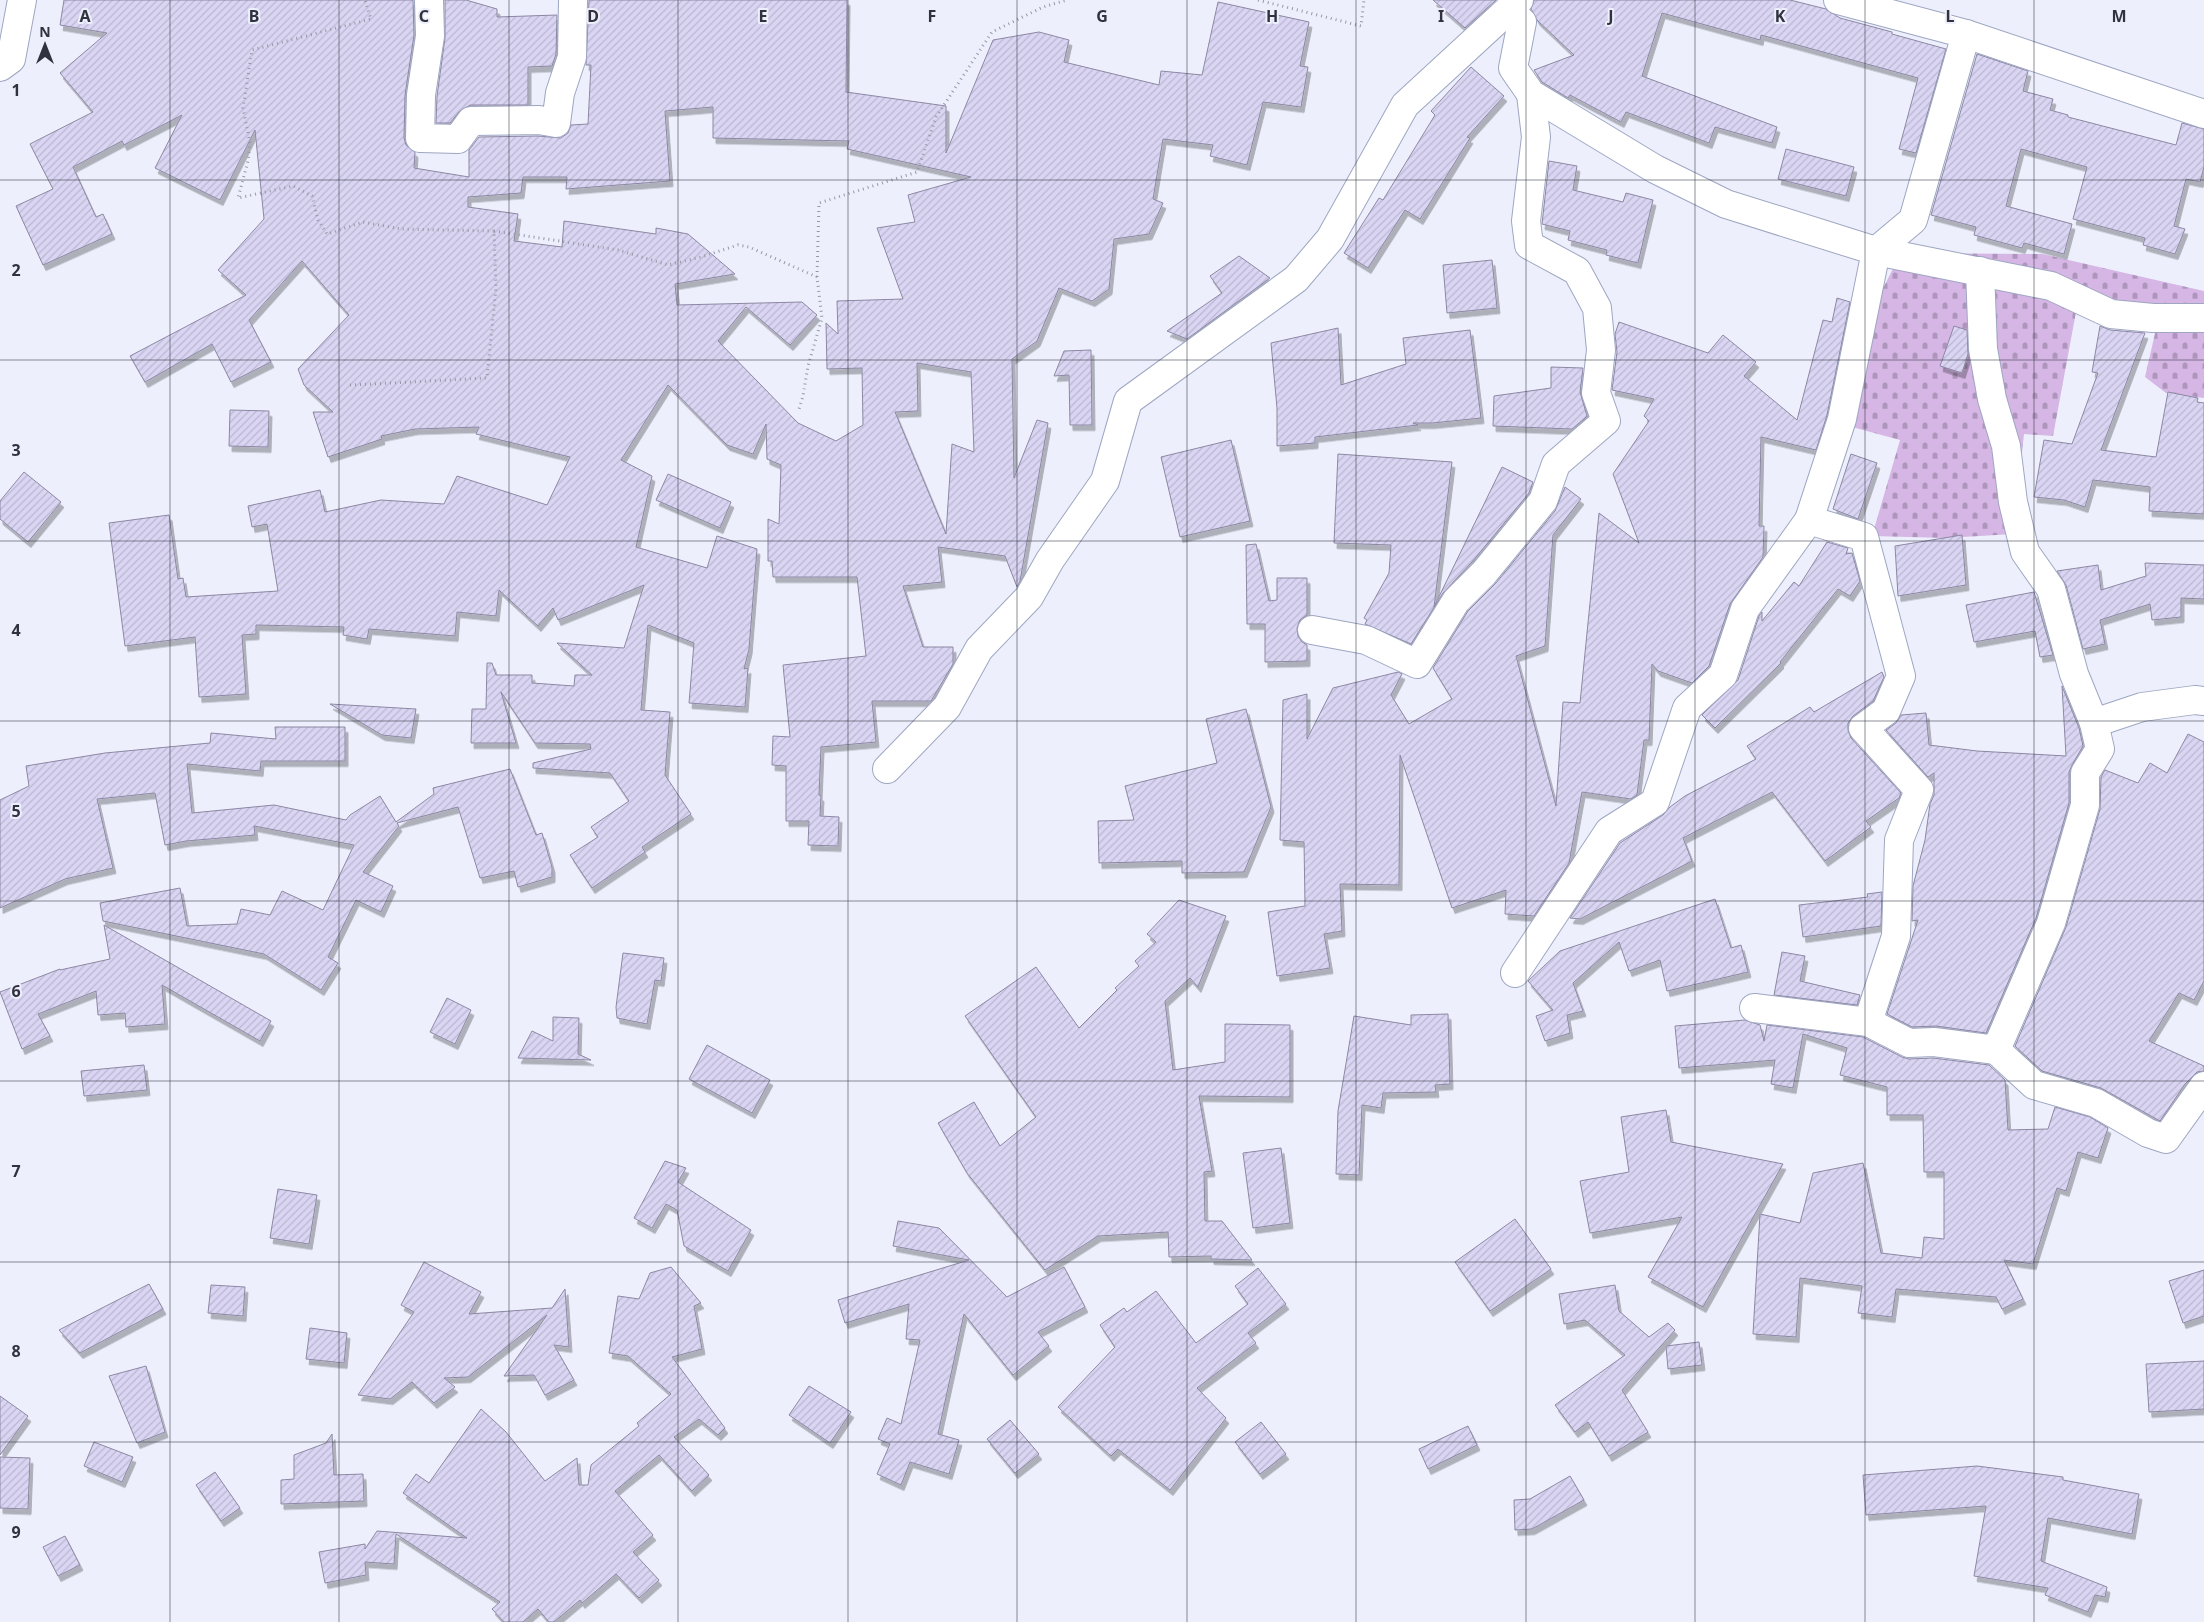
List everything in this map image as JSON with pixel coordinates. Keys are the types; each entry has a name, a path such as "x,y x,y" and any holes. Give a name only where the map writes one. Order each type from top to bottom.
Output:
{"street":[{"path":"0,67 11,59 22,0"},
{"path":"429,0 430,36 421,95 420,138 458,140 471,121 539,120 556,123 560,93 572,57 573,0"},
{"path":"1838,0 1966,34 2204,114"},
{"path":"887,769 947,707 979,649 1029,597 1050,560 1105,481 1128,401 1296,279 1330,239 1405,105 1514,5 1522,22 1513,68 1531,94 1655,169 1726,204 1876,251 2051,286 2112,314 2153,318 2204,318"},
{"path":"1515,973 1609,831 1655,802 1687,708 1723,675 1745,609 1809,520 1842,419 1876,251 1913,220 1966,34"},
{"path":"1312,630 1366,640 1417,664 1456,601 1484,573 1543,501 1556,464 1606,421 1596,394 1601,350 1597,308 1577,271 1529,245 1526,221 1536,137 1531,94"},
{"path":"1980,271 1983,349 1992,399 2006,446 2013,502 2025,552 2051,589 2074,674 2094,724 2100,749 2085,773 2085,805 2051,923 1996,1050"},
{"path":"1809,520 1864,537 1901,676 1886,710 1863,728 1919,790 1899,840 1896,936 1868,1022"},
{"path":"2094,724 2142,707 2195,700 2204,701"},
{"path":"1754,1008 1868,1022 1909,1043 1934,1042 1996,1050 2034,1085 2096,1103 2148,1133 2166,1139 2204,1086"}],"path":[{"path":"365,0 371,19 252,50 243,108 250,143 248,161 238,198 293,186 312,196 318,220 327,234 363,222 401,229 494,231 618,250 668,265 738,245 749,247 816,277"},
{"path":"799,409 804,396 808,366 822,318 816,277 819,203 917,172 936,117 992,32 1043,7 1067,0"},
{"path":"1258,0 1361,26 1364,0"},
{"path":"350,385 487,378 496,288 494,231"}],"green space":[{"path":"1901,253 2042,254 2204,291 2204,398 2166,393 2145,377 2156,329 2076,312 2053,436 2024,434 2013,534 1946,538 1872,536 1900,440 1841,424 1873,308"}],"building":[{"path":"64,0 413,0 414,35 405,95 404,138 406,145 415,152 414,168 469,177 469,150 479,137 538,136 561,138 568,133 571,125 588,124 591,65 586,65 589,0 847,0 846,92 946,106 946,153 993,40 1039,32 1069,40 1064,62 1159,85 1161,71 1202,75 1218,2 1309,22 1300,66 1308,67 1301,107 1263,102 1247,165 1210,156 1213,145 1163,139 1153,199 1163,203 1149,234 1114,239 1109,289 1092,301 1059,288 1037,341 1012,359 1014,478 1037,420 1048,423 1020,581 1017,587 1005,556 938,547 942,582 903,586 923,647 953,647 953,664 931,701 872,701 876,742 821,747 820,816 839,817 838,846 808,845 809,821 786,821 786,766 772,765 773,736 790,737 783,665 866,656 857,577 773,577 772,561 768,561 768,519 779,524 781,465 767,459 766,424 753,454 727,445 668,385 621,460 652,476 636,547 707,568 717,536 757,549 749,649 744,669 748,668 745,707 689,703 694,643 648,625 641,710 670,712 665,775 691,814 642,847 645,852 592,888 570,855 598,837 591,827 629,801 610,773 533,768 533,763 591,749 590,744 535,743 501,692 516,743 471,743 472,709 486,709 487,663 492,663 496,675 532,675 532,683 574,686 575,675 592,675 557,643 624,648 644,585 558,620 553,608 538,626 499,590 496,616 457,612 455,636 369,629 367,639 343,635 344,627 256,625 256,634 242,635 246,694 199,697 195,637 125,646 109,523 169,515 178,579 183,578 186,597 278,591 267,524 252,527 248,506 320,490 325,512 381,500 444,504 457,476 547,505 570,457 476,434 479,427 415,429 381,436 382,439 328,457 313,412 333,412 304,385 298,369 349,315 302,261 249,320 271,362 231,382 212,344 145,382 130,356 246,295 218,270 264,219 255,130 220,200 155,168 182,115 124,145 122,141 73,167 96,217 103,214 112,234 43,265 16,206 53,189 30,144 93,112 60,73 107,33 60,25","holes":["713,107 713,138 849,141 847,149 971,177 908,195 915,222 877,228 903,299 837,301 838,334 826,323 827,369 862,368 863,425 836,441 798,423 718,341 746,307 790,345 817,315 802,302 677,305 675,284 735,274 688,234 656,228 656,234 564,221 562,247 514,241 518,214 468,207 468,197 521,193 523,177 567,177 566,189 670,181 665,111","917,363 971,372 974,452 952,444 946,534 895,412 918,411"]},
{"path":"445,0 466,0 497,9 497,17 557,15 556,54 552,66 528,67 528,105 470,105 459,112 450,123 436,123 437,96 445,38"},
{"path":"1433,0 1496,0 1465,28"},
{"path":"1534,0 1790,0 1826,9 1840,18 1946,49 1916,153 1899,149 1918,78 1761,35 1760,40 1662,13 1642,76 1777,127 1772,143 1715,127 1709,143 1626,112 1621,122 1570,95 1568,98 1542,82 1534,70 1574,55 1537,20 1531,9"},
{"path":"1977,54 2028,71 2023,91 2053,99 2050,110 2068,115 2068,117 2176,145 2182,123 2204,129 2204,167 2200,182 2186,179 2174,226 2185,229 2175,254 2143,245 2145,238 2073,219 2087,167 2021,149 2006,206 2072,224 2064,254 2024,243 2022,248 1974,235 1976,227 1931,215"},
{"path":"1471,67 1504,96 1467,137 1470,138 1420,219 1405,210 1368,268 1344,253 1379,198 1383,200 1435,115 1431,111"},
{"path":"1786,149 1854,167 1846,196 1778,179"},
{"path":"1549,161 1577,166 1573,190 1623,202 1626,193 1653,200 1638,263 1606,255 1607,250 1568,240 1570,231 1542,224"},
{"path":"1239,256 1270,278 1187,339 1167,331 1222,293 1210,276"},
{"path":"1492,260 1497,308 1447,313 1443,265"},
{"path":"1837,298 1850,302 1827,415 1816,450 1761,437 1759,526 1764,526 1763,557 1730,604 1709,666 1692,683 1658,671 1652,664 1649,740 1644,740 1637,795 1631,799 1582,792 1569,863 1534,916 1505,914 1506,890 1452,908 1400,755 1399,885 1340,884 1342,931 1324,934 1330,968 1277,976 1268,912 1305,906 1304,842 1280,840 1283,700 1307,694 1307,739 1333,688 1398,672 1402,674 1391,695 1409,724 1452,699 1433,668 1468,611 1496,583 1555,511 1565,487 1581,499 1553,535 1545,646 1516,656 1556,806 1563,702 1580,703 1599,513 1639,543 1613,474 1649,421 1644,416 1654,399 1612,390 1617,352 1615,334 1619,322 1708,353 1723,335 1756,362 1744,376 1797,420 1823,320 1832,322"},
{"path":"1954,326 1967,330 1968,354 1962,373 1940,366"},
{"path":"2100,326 2110,330 2145,333 2101,450 2156,457 2168,392 2198,398 2197,402 2204,403 2204,514 2149,511 2150,487 2093,480 2085,507 2064,500 2034,497 2044,440 2072,444 2098,373 2092,372"},
{"path":"1338,328 1341,385 1406,364 1403,338 1470,330 1481,418 1413,423 1418,425 1315,437 1315,443 1277,446 1277,408 1271,343"},
{"path":"1091,350 1092,425 1070,425 1069,375 1054,376 1064,351"},
{"path":"1551,367 1583,368 1580,392 1587,416 1572,429 1493,426 1494,396 1551,388"},
{"path":"230,410 269,411 268,447 229,446"},
{"path":"1231,440 1250,521 1180,537 1161,457"},
{"path":"1338,454 1452,462 1434,607 1502,467 1533,482 1529,493 1472,562 1443,593 1411,644 1365,624 1367,620 1364,618 1389,573 1391,545 1334,543"},
{"path":"1851,454 1877,463 1858,519 1833,509"},
{"path":"24,472 61,502 28,542 0,519 0,501"},
{"path":"668,474 731,502 720,528 656,500"},
{"path":"1962,535 1966,585 1898,596 1895,546"},
{"path":"1827,542 1848,548 1846,554 1852,553 1860,581 1850,596 1838,589 1781,663 1715,728 1702,715 1738,680 1759,616 1762,612 1762,621 1794,582 1799,586"},
{"path":"1256,544 1269,601 1277,600 1277,578 1307,578 1307,615 1300,620 1297,628 1298,636 1307,645 1307,661 1265,662 1265,624 1247,624 1246,545"},
{"path":"2145,563 2204,565 2204,599 2181,598 2181,617 2152,620 2150,604 2100,620 2105,644 2083,649 2066,585 2057,571 2098,565 2101,590 2146,576"},
{"path":"2034,592 2053,655 2040,657 2035,631 1974,642 1966,605"},
{"path":"1882,672 1884,677 1873,701 1853,716 1848,723 1851,738 1901,793 1899,798 1866,821 1871,827 1825,861 1772,792 1683,838 1692,861 1580,919 1570,918 1620,843 1663,815 1685,796 1756,759 1747,746 1810,707 1814,712"},
{"path":"2062,686 2079,728 2083,746 2069,772 2069,803 2036,918 1986,1033 1936,1026 1912,1027 1887,1014 1918,920 1912,921 1913,886 1925,840 1930,804 1934,795 1934,773 1928,777 1886,730 1896,723 1901,715 1926,713 1929,745 1977,751 2066,756"},
{"path":"330,704 416,709 411,738 382,735"},
{"path":"1246,709 1271,807 1244,872 1182,873 1182,861 1099,863 1098,821 1134,820 1125,786 1217,763 1206,719"},
{"path":"275,727 345,727 345,761 261,761 260,771 187,764 192,813 274,805 346,820 350,815 380,796 396,822 434,794 433,788 510,769 536,835 542,833 552,867 552,877 518,887 514,871 480,878 458,807 397,823 399,826 363,872 393,886 381,912 356,900 328,957 338,963 321,990 264,954 103,921 100,903 180,888 187,926 237,924 241,909 270,915 282,891 323,910 354,845 254,826 255,835 186,841 165,845 155,793 97,799 113,868 65,879 0,908 0,800 29,786 26,766 105,753 210,743 211,733 276,739"},
{"path":"2188,734 2204,742 2204,981 2194,1000 2179,993 2149,1041 2204,1066 2204,1071 2197,1072 2185,1084 2160,1121 2101,1088 2042,1071 2015,1046 2066,927 2100,809 2101,777 2105,770 2138,783 2150,763 2167,773"},
{"path":"1882,892 1881,926 1803,937 1799,905 1868,897 1867,894"},
{"path":"1715,899 1731,948 1741,945 1748,972 1667,991 1660,960 1629,971 1619,942 1573,983 1583,1011 1567,1015 1570,1033 1545,1041 1536,1016 1553,1010 1528,981 1560,951"},
{"path":"1179,900 1226,916 1198,987 1190,978 1165,1001 1173,1070 1225,1062 1225,1024 1290,1025 1290,1097 1199,1096 1212,1171 1204,1172 1205,1221 1222,1221 1252,1260 1211,1259 1211,1256 1169,1257 1168,1232 1098,1236 1045,1270 967,1173 938,1123 974,1102 1000,1146 1036,1117 965,1016 1036,967 1079,1028 1117,990 1115,988 1139,966 1135,961 1156,942 1147,934"},
{"path":"104,925 271,1021 260,1041 162,985 165,1024 126,1027 125,1013 98,1015 96,991 38,1014 50,1036 22,1049 0,992 60,969 110,959"},
{"path":"1782,952 1805,956 1800,981 1860,995 1857,1005 1774,995"},
{"path":"623,953 664,958 661,981 655,980 647,1024 617,1018 616,1007"},
{"path":"447,998 471,1010 455,1044 430,1032"},
{"path":"1448,1014 1450,1084 1435,1085 1436,1092 1383,1093 1381,1108 1362,1105 1359,1175 1336,1174 1338,1111 1354,1016 1411,1025 1411,1015"},
{"path":"553,1017 579,1018 578,1054 591,1060 518,1058 532,1031 553,1041"},
{"path":"1745,1020 1760,1025 1764,1041 1767,1025 1863,1037 1909,1059 1933,1058 1989,1065 2005,1080 2008,1130 2048,1129 2055,1107 2090,1117 2108,1128 2098,1158 2078,1152 2066,1191 2057,1188 2033,1264 2004,1260 2023,1299 2002,1309 1996,1297 1896,1289 1892,1317 1858,1313 1862,1286 1800,1278 1796,1337 1753,1334 1760,1214 1800,1223 1813,1173 1863,1163 1881,1253 1922,1258 1924,1237 1944,1239 1944,1172 1924,1172 1923,1115 1887,1115 1887,1087 1840,1075 1847,1048 1803,1034 1793,1088 1771,1084 1775,1060 1679,1068 1675,1026"},
{"path":"707,1045 770,1080 752,1113 689,1079"},
{"path":"144,1065 147,1090 84,1096 81,1071"},
{"path":"1666,1110 1671,1142 1783,1164 1703,1307 1648,1277 1682,1217 1590,1233 1580,1181 1629,1172 1621,1117"},
{"path":"1281,1148 1290,1223 1253,1228 1243,1153"},
{"path":"665,1161 686,1168 678,1182 751,1230 728,1271 684,1246 677,1210 666,1204 652,1228 634,1218"},
{"path":"278,1189 317,1195 309,1244 270,1238"},
{"path":"1515,1219 1551,1269 1490,1311 1455,1262"},
{"path":"898,1221 939,1228 1007,1297 1064,1267 1085,1307 1038,1332 1049,1346 1013,1375 964,1314 938,1434 959,1440 949,1474 910,1462 901,1485 877,1474 890,1444 878,1439 887,1418 901,1424 920,1340 906,1339 909,1304 845,1323 838,1300 969,1260 893,1246"},
{"path":"424,1262 481,1292 469,1314 552,1308 565,1289 569,1347 554,1345 574,1380 545,1395 534,1375 504,1376 547,1315 468,1377 444,1378 455,1387 434,1403 412,1382 390,1399 358,1395 414,1312 401,1305"},
{"path":"671,1267 701,1303 694,1306 702,1349 672,1357 725,1428 718,1435 699,1419 674,1437 709,1475 692,1491 659,1455 615,1491 653,1535 633,1552 659,1580 639,1598 616,1574 582,1603 580,1600 554,1622 549,1622 538,1609 523,1622 504,1622 492,1609 500,1602 396,1534 394,1564 365,1562 366,1575 325,1583 319,1552 365,1544 365,1549 377,1531 467,1538 403,1493 416,1474 429,1483 481,1409 506,1432 545,1481 577,1458 579,1485 588,1485 591,1465 639,1426 637,1423 671,1394 628,1356 609,1353 618,1296 639,1299 650,1273"},
{"path":"1258,1268 1286,1304 1248,1333 1256,1343 1197,1388 1226,1418 1170,1490 1118,1449 1111,1456 1058,1407 1115,1347 1100,1325 1124,1308 1127,1312 1156,1291 1196,1343 1248,1304 1235,1286"},
{"path":"2204,1270 2204,1316 2183,1323 2169,1281"},
{"path":"149,1284 163,1309 80,1353 59,1330"},
{"path":"211,1285 245,1287 243,1316 208,1313"},
{"path":"1615,1285 1619,1311 1649,1337 1668,1323 1675,1330 1622,1390 1648,1432 1609,1456 1588,1422 1575,1432 1555,1405 1625,1355 1585,1320 1564,1324 1559,1294"},
{"path":"310,1328 347,1333 344,1363 306,1359"},
{"path":"1699,1342 1702,1365 1668,1369 1666,1346"},
{"path":"2204,1361 2204,1409 2149,1412 2146,1364"},
{"path":"146,1366 165,1432 137,1443 109,1376"},
{"path":"809,1386 851,1412 830,1443 789,1415"},
{"path":"0,1396 28,1416 0,1455"},
{"path":"1010,1420 1039,1454 1015,1473 987,1439"},
{"path":"1261,1422 1286,1454 1260,1474 1235,1442"},
{"path":"1468,1426 1477,1445 1428,1469 1419,1449"},
{"path":"332,1434 334,1475 363,1474 364,1501 281,1504 281,1480 294,1479 294,1455 326,1443"},
{"path":"94,1442 133,1457 122,1482 84,1466"},
{"path":"0,1457 30,1458 28,1509 0,1508"},
{"path":"1977,1466 2063,1477 2063,1480 2139,1494 2132,1534 2048,1518 2041,1561 2107,1587 2105,1597 2095,1595 2088,1612 2045,1595 2048,1588 1974,1576 1986,1506 1866,1515 1863,1475"},
{"path":"215,1472 240,1508 221,1521 196,1485"},
{"path":"1570,1476 1584,1500 1532,1529 1515,1530 1514,1500 1530,1499"},
{"path":"65,1536 80,1565 58,1576 43,1547"}]}
